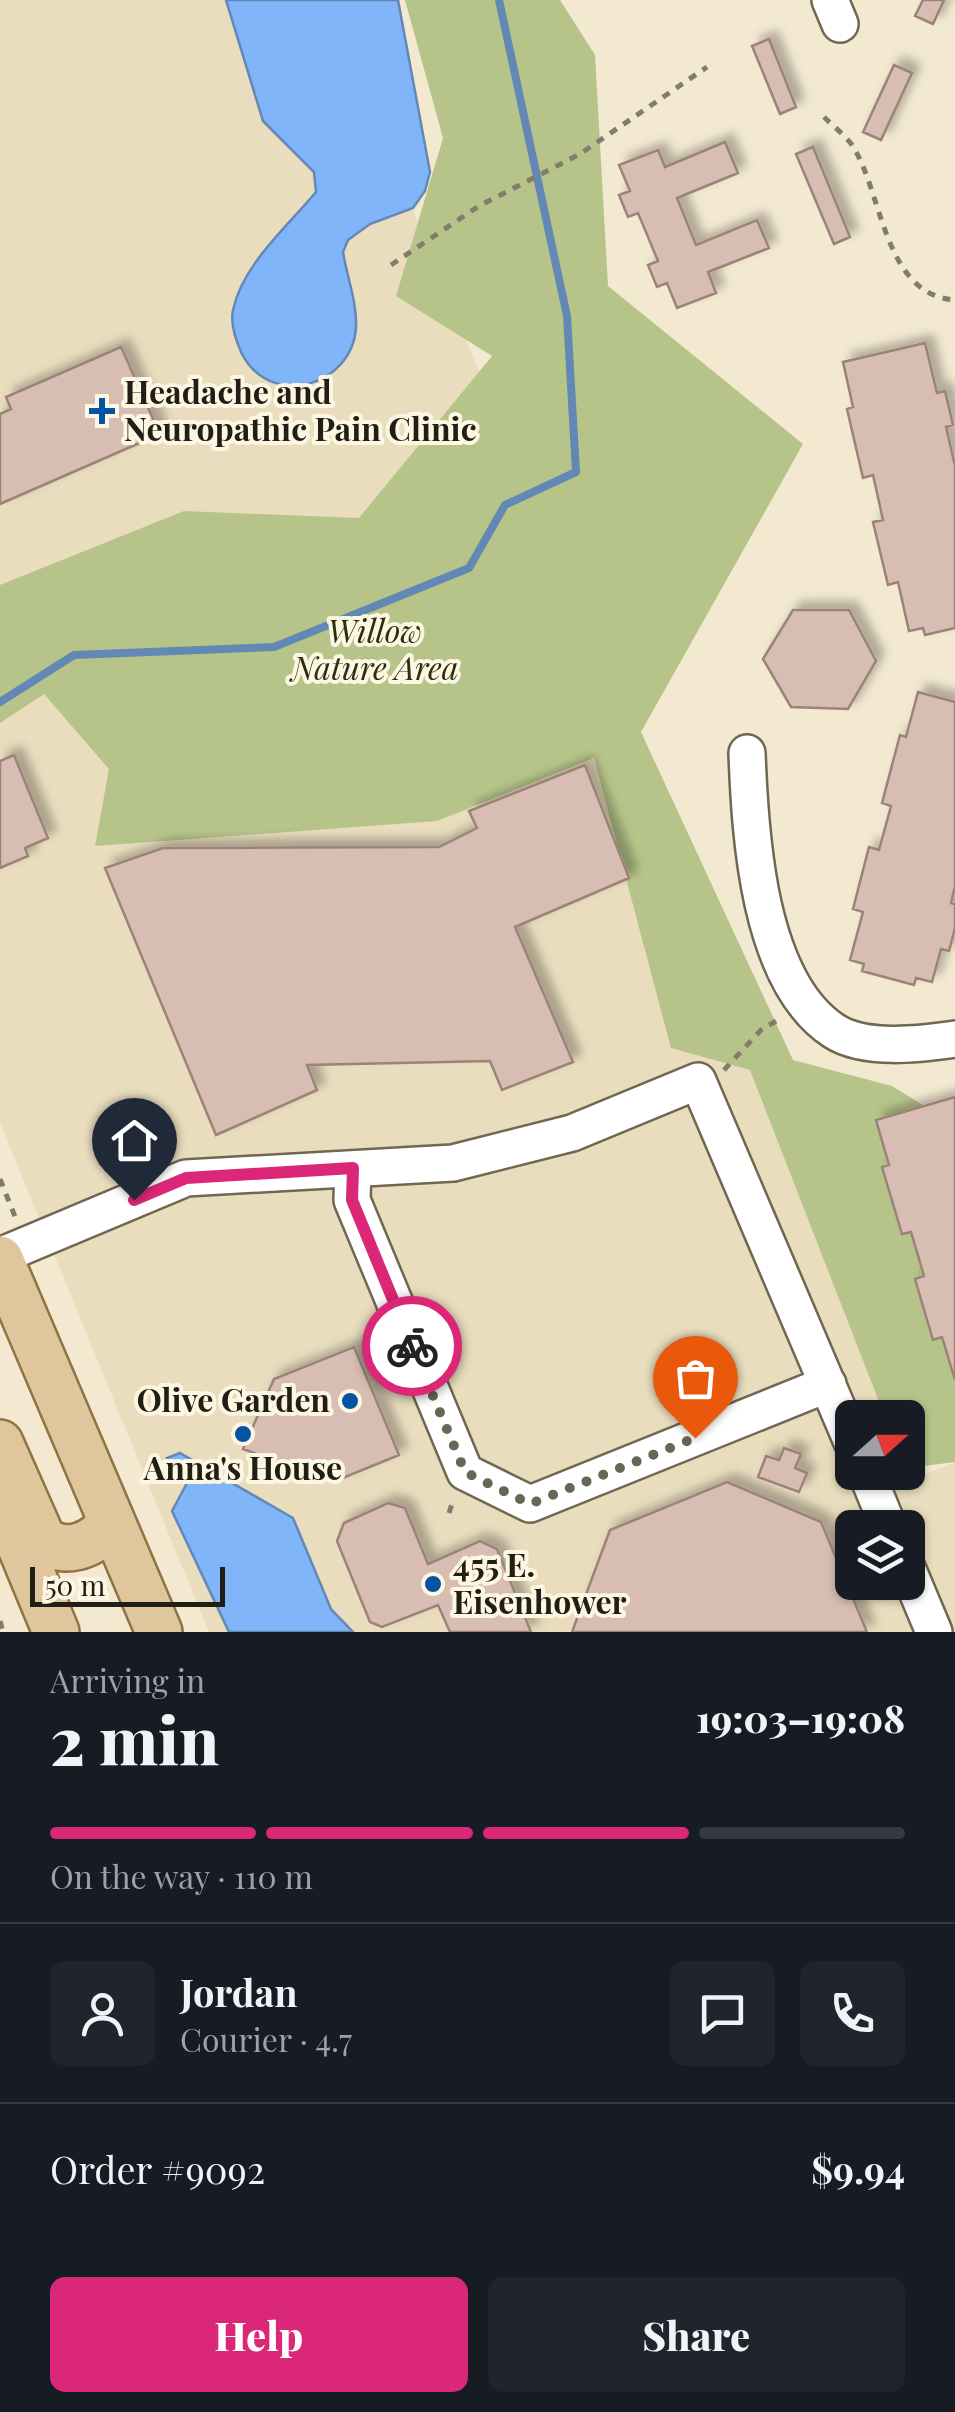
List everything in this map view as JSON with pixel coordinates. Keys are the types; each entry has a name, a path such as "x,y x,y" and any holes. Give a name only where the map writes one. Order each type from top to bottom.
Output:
{"main road":[{"path":"0,1257 159,1632"},
{"path":"0,1328 67,1416"},
{"path":"0,1443 48,1544 72,1549 100,1537 109,1527 107,1510"},
{"path":"0,1498 56,1632"}],"street":[{"path":"747,754 749,816 768,927 798,994 835,1032 876,1042 923,1044 955,1039"},
{"path":"0,1257 186,1178 453,1163 564,1135 698,1080 835,1401"},
{"path":"353,1168 352,1200 465,1472 530,1504 828,1384"},
{"path":"921,1600 934,1632"}],"path":[{"path":"391,266 479,206 580,154 707,66"},
{"path":"824,118 852,146 904,267 937,299 955,300"},
{"path":"711,1076 740,1056 760,1030 778,1021"},
{"path":"0,1621 3,1632"}],"shaded area":[{"path":"0,0 326,0 519,468 0,664"},
{"path":"186,636 609,690 897,1400 835,1400 835,1490 925,1490 925,1471 955,1462 955,1632 209,1632 0,1123 0,711"}],"green space":[{"name":"Willow Nature Area","path":"405,0 560,0 595,55 608,286 803,444 641,732 793,1060 892,1086 955,1125 955,1462 925,1466 925,1400 878,1400 750,1070 671,1048 594,758 437,821 95,846 109,769 44,694 0,723 0,585 184,511 359,518 492,356 396,296 443,138"}],"water":[{"path":"226,0 398,0 430,172 425,191 413,208 370,224 348,240 343,252 356,318 351,347 341,364 309,384 290,386 272,382 255,371 242,354 234,333 233,310 246,277 316,192 314,172 263,121"},
{"path":"180,1453 293,1518 331,1609 353,1632 229,1632 172,1511 187,1483 167,1458"}],"building":[{"path":"923,0 944,0 933,24 915,16"},
{"path":"769,39 796,107 780,114 752,46"},
{"path":"894,65 912,73 881,140 863,132"},
{"path":"725,142 738,173 677,198 696,245 757,220 769,248 708,272 716,293 677,308 667,283 657,287 648,265 658,261 638,213 628,217 619,195 630,191 619,165 658,150 665,167"},
{"path":"813,147 850,237 834,244 796,154"},
{"path":"925,343 937,393 945,391 953,425 946,427 955,466 955,628 925,635 923,628 909,631 898,582 888,585 873,522 883,520 873,475 863,478 847,409 853,407 843,362"},
{"path":"121,347 160,434 0,504 0,414 11,409 6,397"},
{"path":"793,610 849,610 876,661 848,709 791,707 763,659"},
{"path":"918,692 955,702 955,886 951,903 955,904 955,928 949,951 941,949 932,982 916,978 914,985 862,971 864,964 850,960 863,912 853,909 869,847 879,850 891,806 882,803 900,735 906,737"},
{"path":"14,755 48,838 25,848 28,856 0,868 0,761"},
{"path":"585,765 629,878 515,927 573,1062 502,1090 490,1061 307,1065 317,1090 216,1135 105,868 163,848 439,847 477,828 469,811"},
{"path":"955,1097 955,1380 942,1337 933,1340 915,1279 924,1276 911,1232 902,1234 882,1167 889,1165 876,1120"},
{"path":"354,1347 399,1455 333,1482 243,1449 274,1379"},
{"path":"784,1448 801,1454 795,1468 807,1473 799,1492 758,1477 766,1456 779,1460"},
{"path":"727,1482 821,1522 835,1555 835,1600 854,1600 867,1632 572,1632 610,1530"},
{"name":"455 E. Eisenhower","path":"388,1503 405,1508 428,1564 480,1541 497,1549 531,1632 450,1632 438,1605 382,1627 370,1622 337,1541 344,1523"}],"waterway":[{"path":"0,702 74,655 274,647 469,568 505,505 576,472 567,316 499,0"}],"way so far":[{"path":"412,1346 465,1472 530,1504 695,1438"}],"place":[{"name":"Headache and Neuropathic Pain Clinic","path":"102,411"},
{"name":"Olive Garden","path":"350,1401"},
{"name":"Anna's House","path":"243,1434"},
{"name":"455 E. Eisenhower","path":"433,1584"}],"route":[{"path":"134,1200 186,1178 353,1168 352,1200 412,1346"}]}
